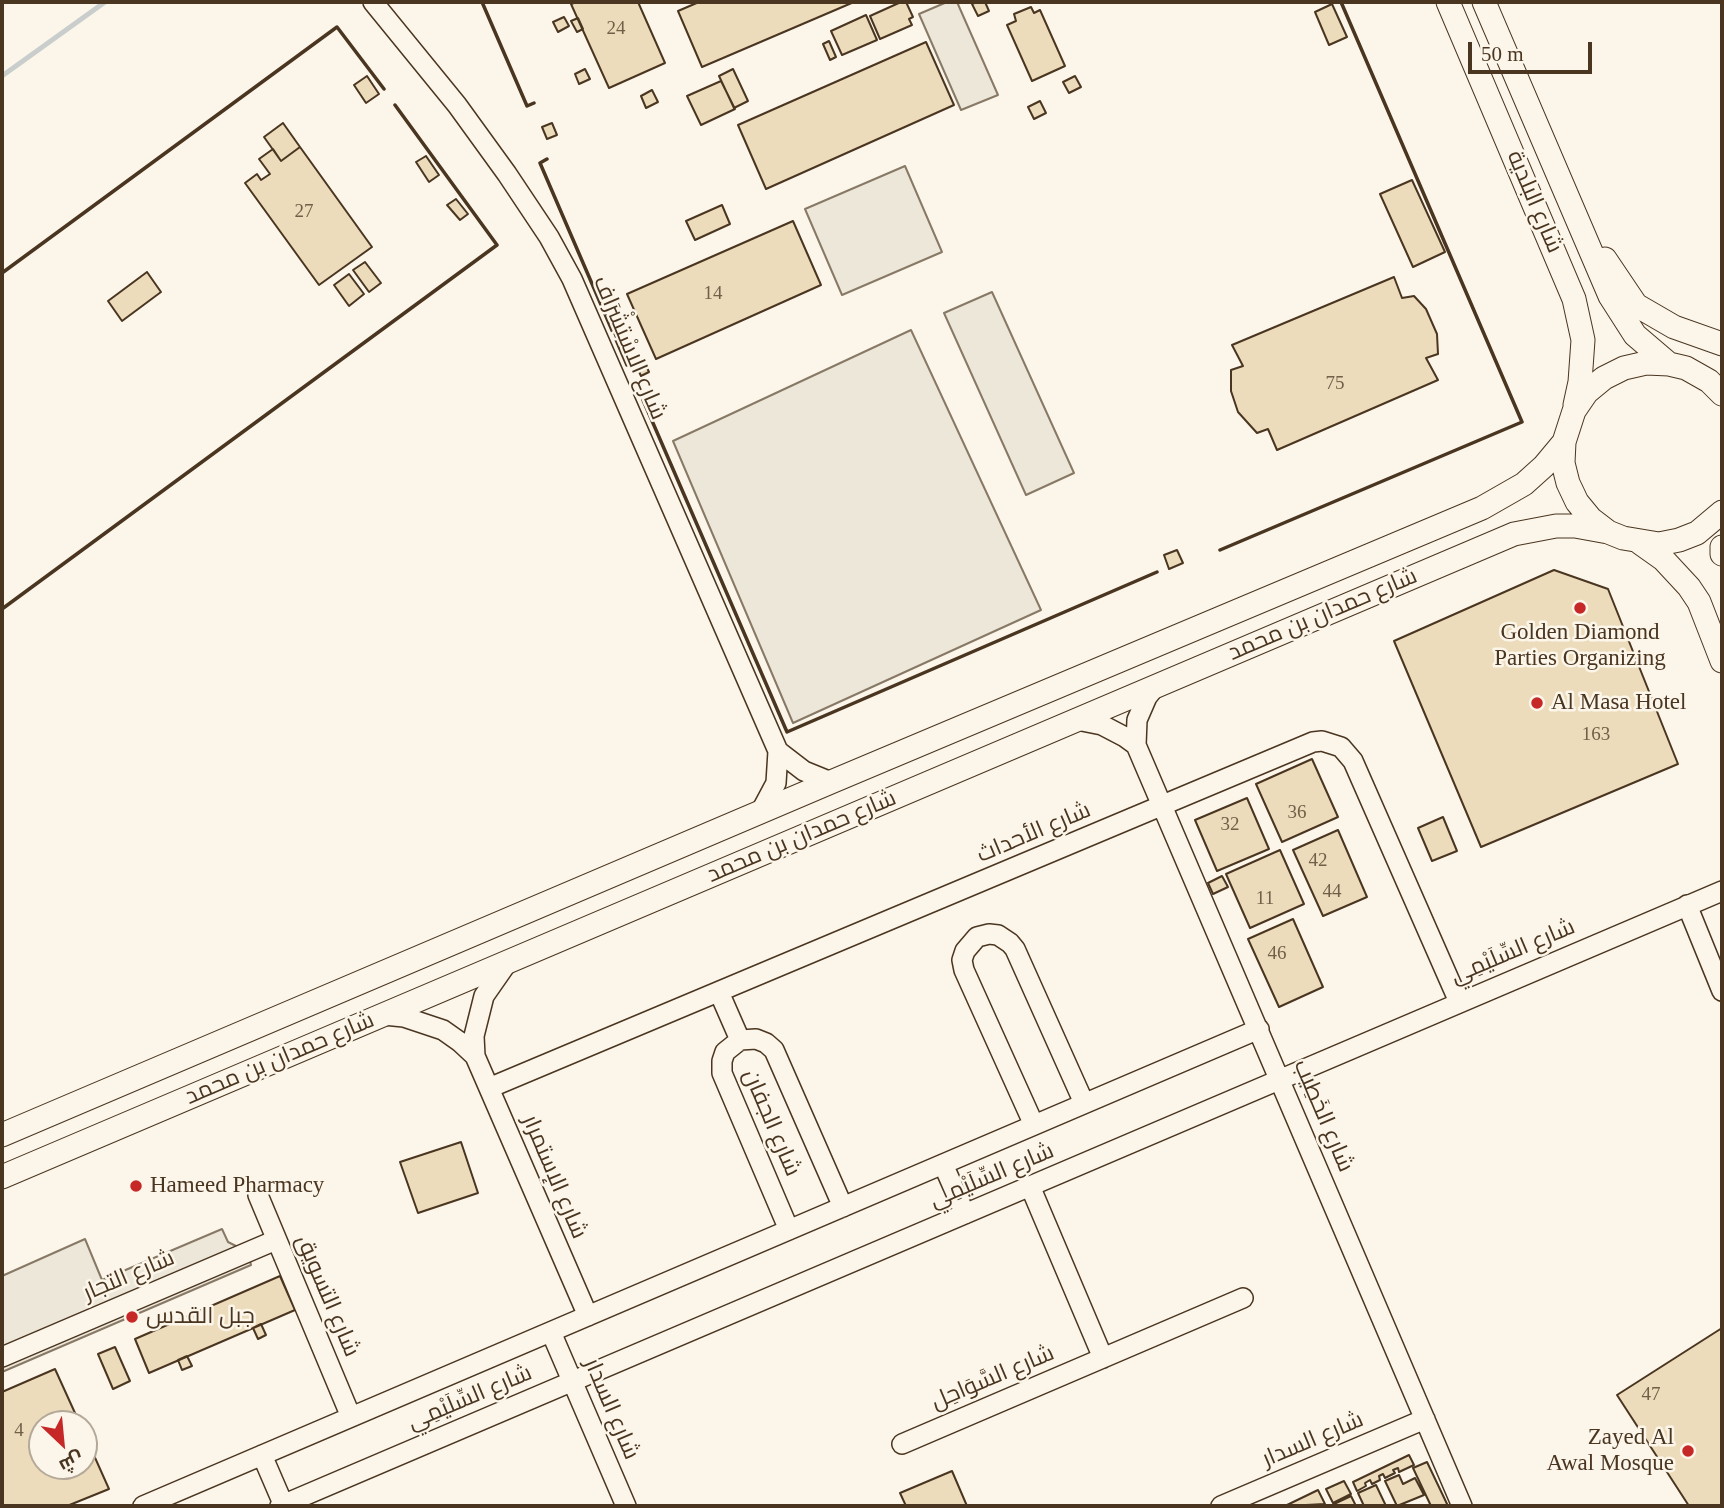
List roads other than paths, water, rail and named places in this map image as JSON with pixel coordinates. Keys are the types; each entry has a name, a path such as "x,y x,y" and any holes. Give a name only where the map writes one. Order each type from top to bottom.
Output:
{"main road":[{"name":"شارع البلدية","path":"1448,2 1574,299 1583,340 1580,382 1574,411"},
{"name":"شارع البلدية","path":"1484,2 1610,296 1635,335 1678,366 1709,381 1722,394"},
{"path":"1575,212 1636,305 1674,327 1722,344"},
{"path":"1722,376 1678,366 1646,363 1624,368 1604,377 1587,392 1574,411 1564,442 1566,473 1577,502 1591,519 1608,531 1639,542 1659,544 1697,533 1722,512"},
{"name":"شارع حمدان بن محمد","path":"2,1135 1482,508 1524,484 1564,442"},
{"name":"شارع حمدان بن محمد","path":"2,1178 1514,534 1556,526 1608,531"},
{"path":"1639,542 1663,559 1689,587 1699,602 1722,662"},
{"path":"1722,547 1722,554"}],"street":[{"name":"شارع الاسْتِشْرَاف","path":"373,2 457,105 522,195 561,258 583,301 778,751 776,783 760,813"},
{"name":"شارع الخَطِيب","path":"1154,687 1141,708 1135,733 1136,745 1462,1506"},
{"path":"1076,720 1102,725 1136,745"},
{"name":"شارع الأحداث","path":"489,1088 1313,742 1332,743 1341,747 1353,761 1459,1002"},
{"name":"شارع الاسْتِشْرَاف","path":"778,751 804,771 831,782"},
{"name":"شارع السِّلَيْمِي","path":"282,1506 1722,891"},
{"path":"1687,905 1722,991"},
{"name":"شارع السِّلَيْمِي","path":"1034,1125 964,970 962,960 965,951 977,937 998,935 1015,949 1084,1103"},
{"name":"شارع الإستمرار","path":"507,963 494,979 480,1006 474,1036 475,1056 587,1316"},
{"name":"شارع الجفان","path":"719,992 740,1040"},
{"name":"شارع الإستمرار","path":"384,1015 404,1017 443,1030 475,1056"},
{"name":"شارع السِّلَيْمِي","path":"143,1506 1259,1029"},
{"name":"شارع الجفان","path":"789,1230 722,1073 725,1052 740,1040 756,1039 774,1050 843,1207"},
{"path":"943,1164 965,1214"},
{"path":"1030,1186 1103,1358"},
{"name":"شارع التسويق","path":"258,1195 352,1417"},
{"name":"شارع التجار","path":"2,1357 276,1240"},
{"name":"شارع السَّوَاحِل","path":"902,1444 1243,1298"},
{"name":"شارع السدار","path":"551,1332 626,1506"},
{"name":"شارع السدار","path":"1221,1506 1425,1419"},
{"path":"262,1455 282,1506"}],"waterway":[{"path":"2,76 105,2"}],"place":[{"name":"Golden Diamond Parties Organizing","path":"1580,608"},
{"name":"Al Masa Hotel","path":"1537,703"},
{"name":"Hameed Pharmacy","path":"136,1186"},
{"name":"جبل القدس","path":"132,1317"},
{"name":"Zayed Al Awal Mosque","path":"1688,1451"}]}
